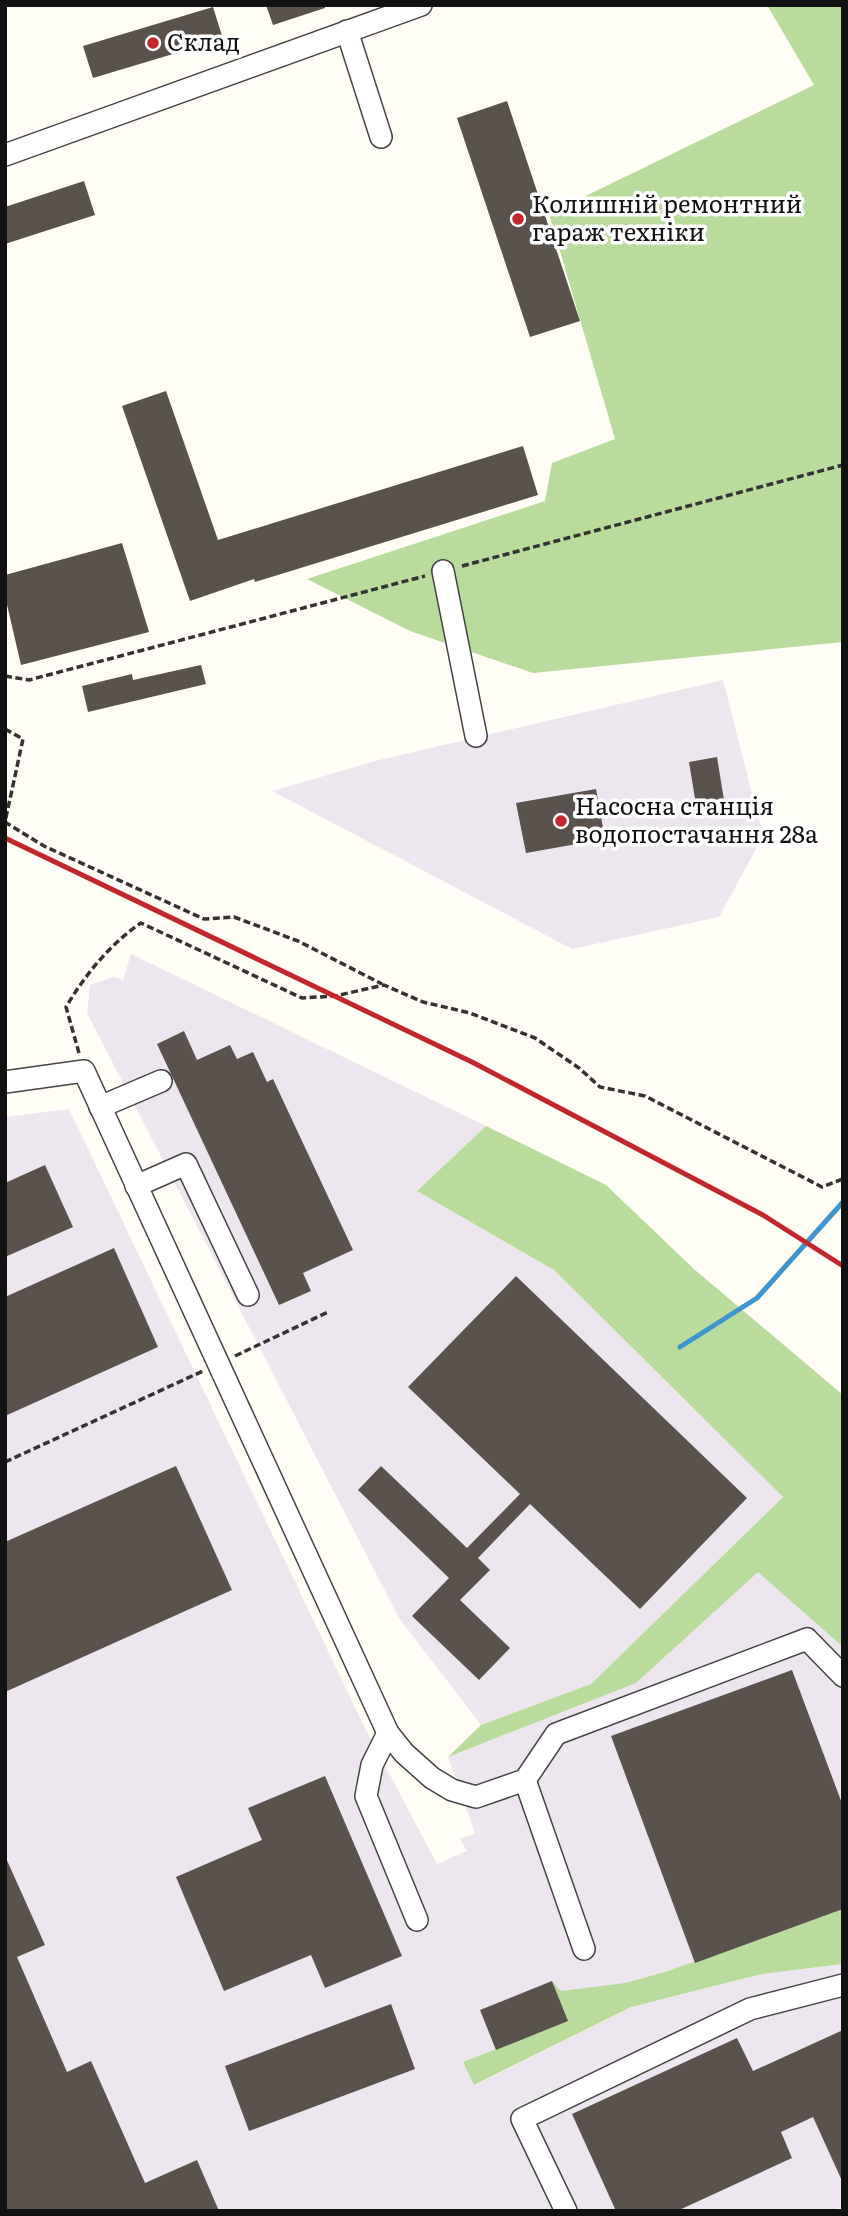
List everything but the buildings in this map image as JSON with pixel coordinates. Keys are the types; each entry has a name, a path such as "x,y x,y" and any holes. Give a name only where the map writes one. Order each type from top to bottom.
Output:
{"street":[{"path":"5,155 421,5"},
{"path":"347,31 381,137"},
{"path":"443,571 476,736"},
{"path":"5,1082 84,1071 388,1733 404,1753 432,1779 452,1790 476,1797 525,1780 556,1734 807,1639 843,1676"},
{"path":"100,1107 161,1081"},
{"path":"136,1186 186,1164 248,1295"},
{"path":"388,1733 372,1765 366,1796 417,1920"},
{"path":"525,1780 584,1949"},
{"path":"566,2211 522,2119 750,2009 843,1985"}],"path":[{"path":"5,729 23,739 5,822 44,846 204,919 234,917 299,941 423,1002 470,1013 536,1038 579,1068 600,1087 645,1096 822,1187 843,1179"},
{"path":"84,1071 66,1007 78,987 121,937 141,923 302,998 335,996 384,985"},
{"path":"228,1359 328,1312"},
{"path":"5,1462 215,1365"}],"shaded area":[{"path":"723,680 763,836 719,917 572,949 272,791 379,760"},
{"path":"131,954 486,1126 417,1191 554,1270 783,1497 591,1684 481,1725 399,1618 87,1013 90,985 114,977 123,980"},
{"path":"69,1109 363,1724 437,1864 467,1851 460,1839 475,1833 448,1757 636,1683 758,1571 843,1647 843,1909 695,1963 614,1986 568,2021 463,2062 475,2085 631,2007 762,1974 843,1964 843,2206 831,2211 5,2211 5,1117"}],"green space":[{"path":"767,5 843,5 843,642 533,673 410,631 307,579 545,501 552,463 615,439 550,217 563,207 814,85"},
{"path":"486,1126 606,1185 695,1270 843,1395 843,1647 758,1572 636,1683 448,1757 481,1725 591,1684 783,1497 554,1270 417,1191"},
{"path":"843,1909 843,1964 762,1974 631,2007 474,2085 463,2062 567,2021 552,1981 561,1991 625,1983 668,1971"}],"waterway":[{"path":"680,1347 757,1298 843,1202"}],"railway":[{"path":"5,838 472,1062 763,1215 843,1266"}],"place":[{"name":"Склад","path":"153,43"},
{"name":"Колишній ремонтний гараж техніки","path":"518,219"},
{"name":"Насосна станція водопостачання 28а","path":"561,821"}]}
